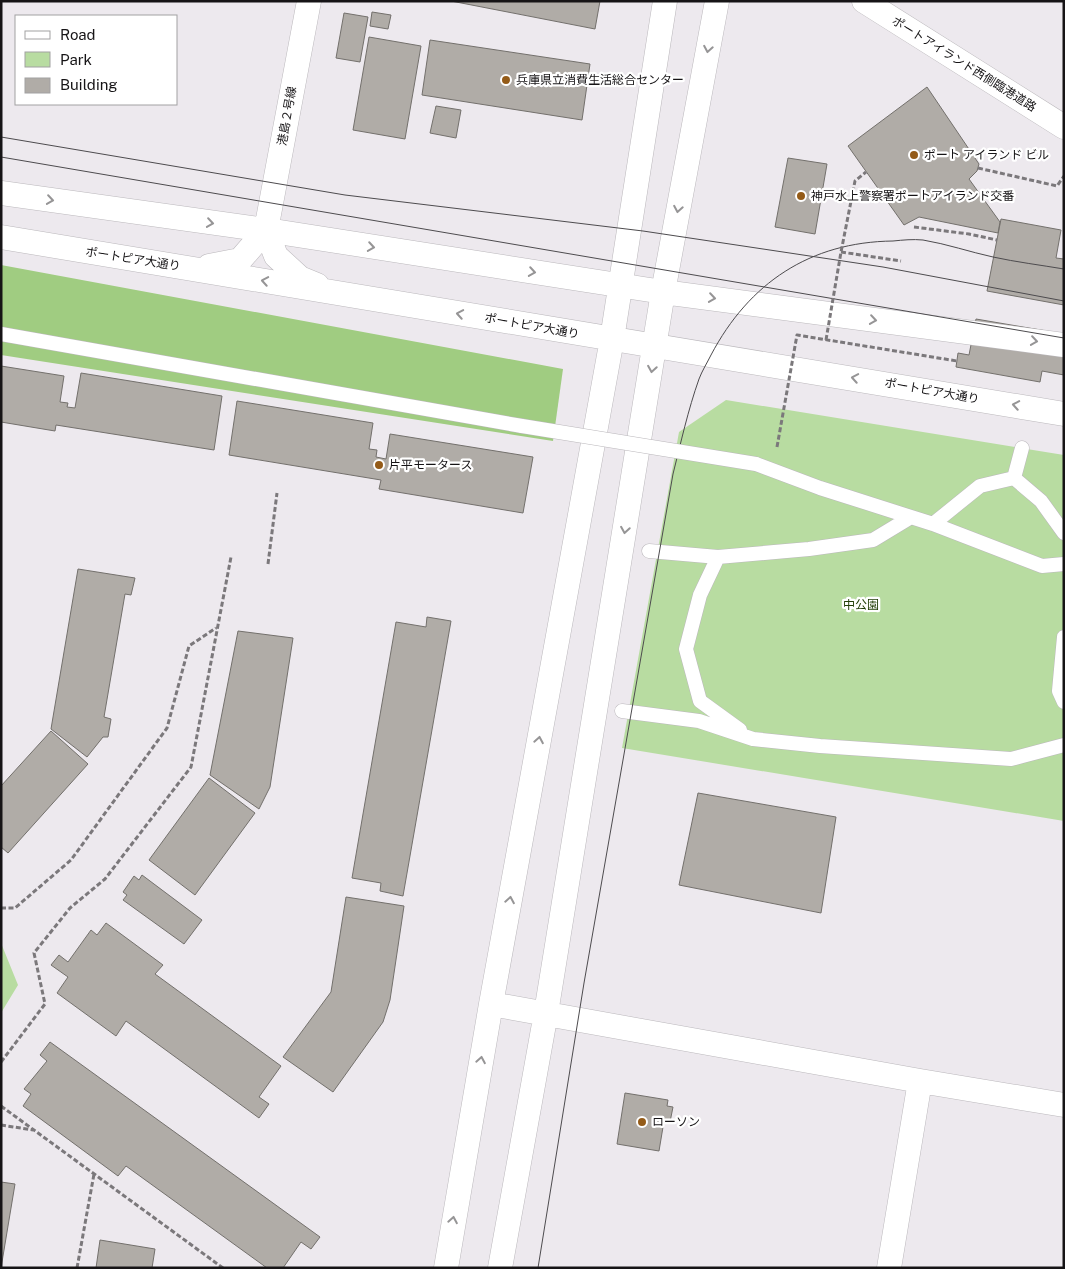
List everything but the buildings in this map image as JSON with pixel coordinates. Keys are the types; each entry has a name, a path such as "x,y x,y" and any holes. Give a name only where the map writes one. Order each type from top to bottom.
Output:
{"street":[{"name":"港島２号線","path":"266,230 308,1"},
{"path":"446,1268 491,1004 612,339 664,1"},
{"path":"500,1268 546,1013 664,292 717,1"},
{"name":"ポートアイランド西側臨港道路","path":"864,1 1064,127"},
{"path":"1,193 266,230 664,292 1064,345"},
{"path":"196,269 240,260 266,230"},
{"path":"266,230 276,256 300,278 334,292"},
{"name":"ポートピア大通り","path":"1,237 1064,414"},
{"path":"1,334 522,426 756,464 820,488 933,524 1042,566 1064,564"},
{"path":"1014,478 1022,448"},
{"path":"933,524 980,486 1014,478"},
{"path":"1014,478 1041,501 1064,533"},
{"path":"650,551 718,558 809,549 872,540 911,517"},
{"path":"718,558 700,595 686,649 700,701 753,739"},
{"path":"1064,637 1059,690 1064,702"},
{"path":"622,711 699,721 753,739 830,747 1011,759 1064,744"},
{"path":"491,1004 1064,1105"},
{"path":"889,1268 920,1081"}],"path":[{"path":"978,168 1057,186 1064,176"},
{"path":"826,340 855,181 866,172"},
{"path":"914,227 969,234 997,240"},
{"path":"841,252 901,261"},
{"path":"777,447 797,335 957,361"},
{"path":"268,564 277,493"},
{"path":"1,1062 46,1004 34,953 70,908 105,879 191,767 231,557"},
{"path":"1,908 15,908 71,860 167,728 189,646 217,627"},
{"path":"1,1106 223,1268"},
{"path":"1,1124 34,1130"},
{"path":"77,1268 94,1174"}],"green space":[{"path":"1,265 563,369 553,441 1,355"},
{"name":"中公園","path":"726,400 1064,455 1064,821 622,748 679,432"},
{"path":"1,943 18,985 1,1013"}],"tram line":[{"path":"1,137 345,195 643,231 883,267 1064,301"},
{"path":"1,157 1064,338"},
{"path":"538,1268 584,983 673,474 691,402 699,379 711,355 726,329 763,288 785,271 835,249 863,243 923,240 1002,259 1064,269"}],"place":[{"name":"兵庫県立消費生活総合センター","path":"506,80"},
{"name":"ポート アイランド ビル","path":"914,155"},
{"name":"神戸水上警察署ポートアイランド交番","path":"801,196"},
{"name":"片平モータース","path":"379,465"},
{"name":"ローソン","path":"642,1122"}]}
